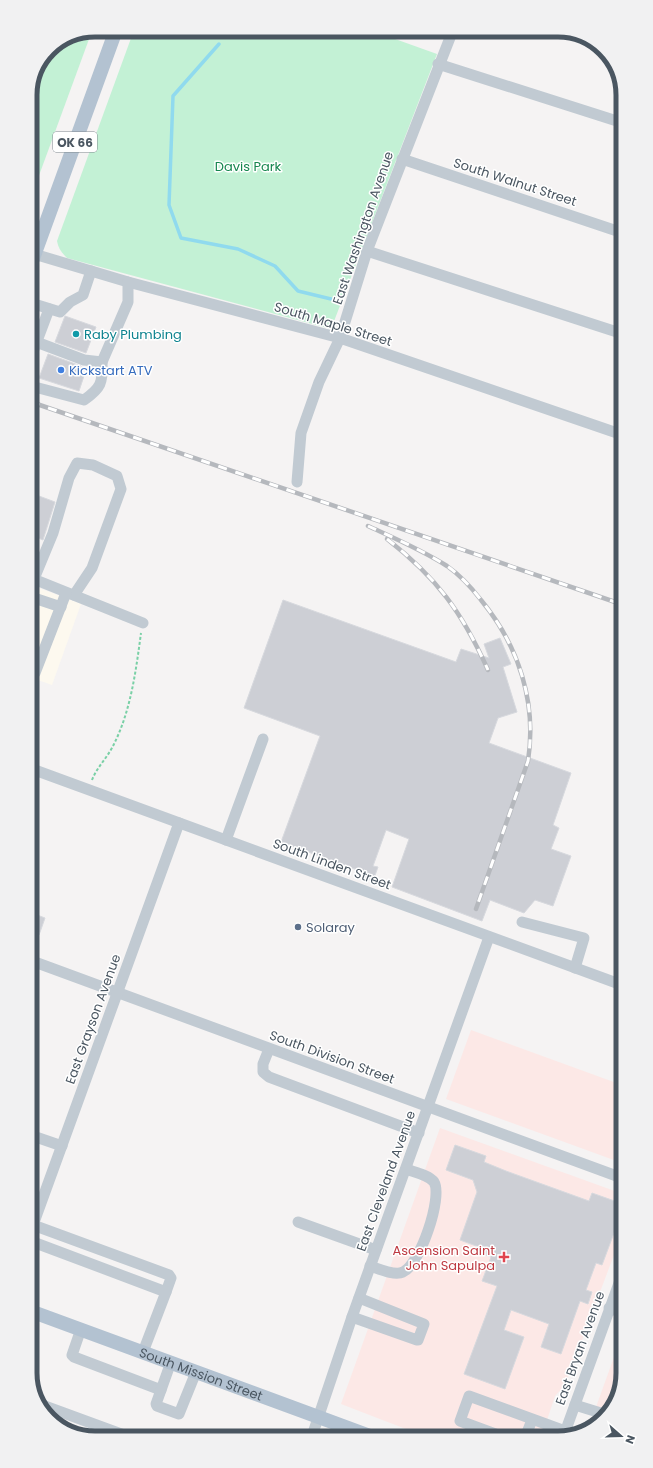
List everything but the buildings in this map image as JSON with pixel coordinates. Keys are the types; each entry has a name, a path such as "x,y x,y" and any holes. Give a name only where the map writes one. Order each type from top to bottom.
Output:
{"main road":[{"name":"OK 66","path":"37,245 113,37"},
{"name":"South Mission Street","path":"37,1314 357,1431"}],"street":[{"name":"East Washington Avenue","path":"297,482 301,433 319,382 340,338 367,251 438,64 450,37"},
{"path":"438,64 616,121"},
{"name":"South Walnut Street","path":"402,159 616,231"},
{"path":"367,251 616,332"},
{"name":"South Maple Street","path":"37,260 91,271 340,338 616,433"},
{"path":"37,305 60,312 70,302 83,295 91,271"},
{"path":"37,388 84,400 97,390 103,378 102,362 128,302 128,282"},
{"path":"37,334 48,309"},
{"path":"37,342 84,360 102,362"},
{"path":"37,569 53,533 69,478 77,463 92,465 116,476 121,489 92,568 61,607 37,668"},
{"path":"37,580 143,623"},
{"path":"37,599 61,607"},
{"path":"226,840 263,739"},
{"name":"South Linden Street","path":"37,771 616,983"},
{"name":"East Grayson Avenue","path":"37,1214 179,822"},
{"path":"522,922 584,938 575,968"},
{"name":"East Cleveland Avenue","path":"314,1431 370,1266 489,937"},
{"name":"South Division Street","path":"37,962 616,1176"},
{"path":"270,1049 263,1064 264,1072 268,1077 419,1133"},
{"path":"37,1137 62,1146"},
{"path":"370,1266 398,1274 404,1272 420,1253 436,1202 436,1190 434,1182 429,1178 406,1169"},
{"path":"298,1222 376,1250"},
{"path":"37,1226 169,1275 171,1278 143,1352"},
{"path":"37,1244 166,1292"},
{"name":"East Bryan Avenue","path":"565,1431 616,1291"},
{"path":"352,1317 416,1340 418,1340 424,1324 359,1298"},
{"path":"610,1308 616,1310"},
{"path":"81,1330 72,1355 74,1357 161,1390"},
{"path":"171,1362 156,1404 157,1406 179,1414 196,1372"},
{"path":"487,1431 460,1421 469,1396 559,1431"},
{"path":"574,1404 600,1413"},
{"path":"49,1407 113,1431"},
{"path":"528,1431 532,1420"}],"path":[{"path":"89,789 95,771 105,760 115,743 134,684 143,623"}],"shaded area":[{"path":"37,587 81,604 52,685 37,680"},
{"path":"471,1030 616,1083 616,1161 446,1099"},
{"name":"Ascension Saint John Sapulpa","path":"440,1128 616,1191 616,1250 565,1385 555,1396 543,1431 411,1431 341,1404"},
{"path":"616,1351 616,1373 613,1392 602,1411 591,1420"}],"green space":[{"path":"90,37 37,181 37,91 41,73 54,54 63,47 73,41"},
{"name":"Davis Park","path":"131,37 390,37 437,54 331,329 67,258 60,250 57,241"}],"waterway":[{"path":"219,44 173,96 169,205 181,238 238,249 275,266 298,291 331,299"}],"railway":[{"path":"37,404 616,602"},
{"path":"368,526 408,544 447,566 461,577 477,595 506,636 522,676 530,718 528,761 476,909"},
{"path":"387,539 405,553 434,582 446,597 458,613 488,670"}],"place":[{"name":"Raby Plumbing","path":"76,334"},
{"name":"Kickstart ATV","path":"61,370"},
{"name":"Solaray","path":"298,927"},
{"name":"Ascension Saint John Sapulpa","path":"504,1257"}]}
